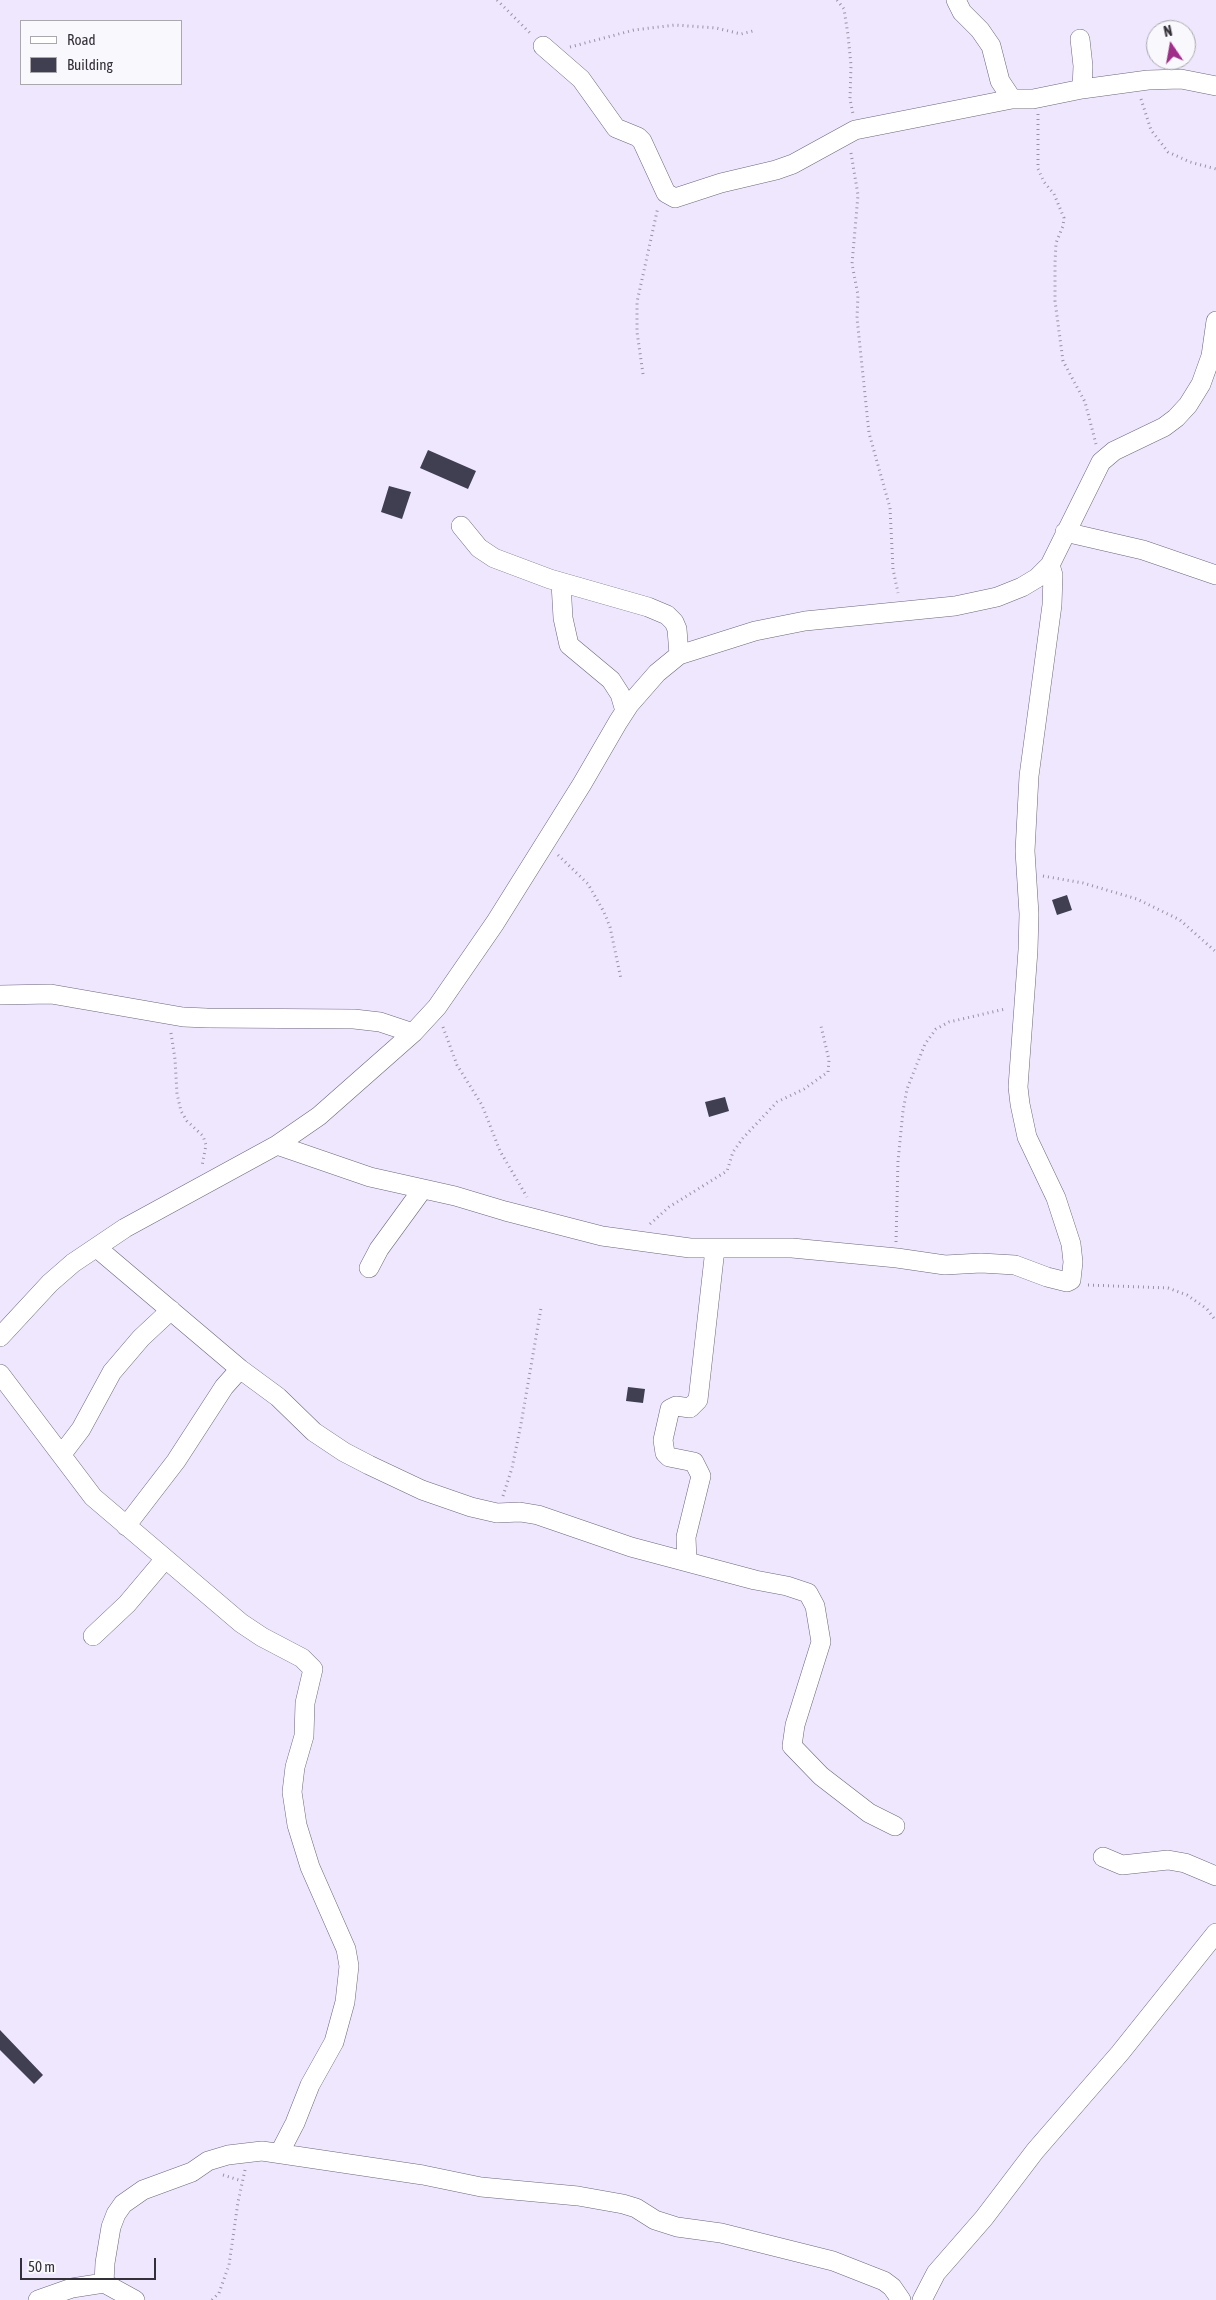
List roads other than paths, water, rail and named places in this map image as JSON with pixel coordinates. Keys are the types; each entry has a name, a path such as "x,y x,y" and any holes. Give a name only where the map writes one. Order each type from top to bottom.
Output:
{"street":[{"path":"956,0 962,12 980,30 991,46 1000,81 1012,99"},
{"path":"1080,39 1083,66 1082,89"},
{"path":"546,49 588,87 616,128 638,137 642,141 666,193 675,198 715,184 776,170 793,164 851,132 1012,99 1033,99 1137,81 1181,79 1216,86"},
{"path":"0,1337 50,1283 73,1263 124,1228 277,1145 319,1116 413,1033 437,1007 495,923 625,711 657,673 679,655 755,631 805,621 901,613 955,606 997,598 1037,578 1050,565 1101,462 1114,451 1164,427 1188,405 1201,384 1211,356 1216,322"},
{"path":"461,526 479,548 494,558 561,583 648,607 667,615 674,622 677,629 679,655"},
{"path":"1065,532 1143,550 1216,575"},
{"path":"277,1145 339,1168 422,1190 455,1196 540,1221 602,1236 672,1246 715,1249 792,1248 897,1258 945,1265 981,1263 1015,1265 1048,1277 1067,1282 1071,1280 1073,1262 1070,1244 1056,1198 1027,1138 1018,1087 1025,1006 1029,914 1026,834 1029,776 1052,605 1053,575 1050,565"},
{"path":"561,583 563,618 569,645 611,680 620,694 625,711"},
{"path":"0,995 51,994 165,1014 243,1020 354,1019 396,1026 413,1033"},
{"path":"369,1268 379,1249 422,1190"},
{"path":"97,1248 240,1369 278,1397 314,1432 344,1452 422,1490 471,1507 497,1513 520,1512 538,1515 631,1547 756,1580 803,1590 811,1596 821,1634 821,1642 795,1725 792,1746 810,1767 828,1781 870,1813 895,1826"},
{"path":"687,1561 686,1537 701,1476 694,1462 669,1457 665,1453 663,1440 670,1409 676,1406 690,1408 698,1400 715,1249"},
{"path":"62,1454 81,1429 112,1372 141,1338 171,1310"},
{"path":"126,1526 176,1460 224,1387 240,1369"},
{"path":"0,1374 93,1497 241,1623 262,1637 302,1658 313,1668 305,1703 304,1736 295,1767 292,1792 297,1825 310,1867 346,1949 349,1966 345,2002 334,2042 310,2085 295,2123 280,2152"},
{"path":"93,1636 127,1604 165,1559"},
{"path":"1103,1857 1122,1865 1168,1860 1185,1863 1216,1876"},
{"path":"922,2300 936,2273 984,2218 1035,2152 1213,1940"},
{"path":"104,2283 111,2226 116,2214 124,2204 143,2190 192,2172 208,2161 262,2151 280,2152 423,2175 480,2187 578,2196 623,2204 636,2208 655,2220 677,2227 721,2233 794,2250 858,2270 884,2281 898,2294 901,2300"},
{"path":"38,2300 72,2288 104,2283 135,2300"}]}
